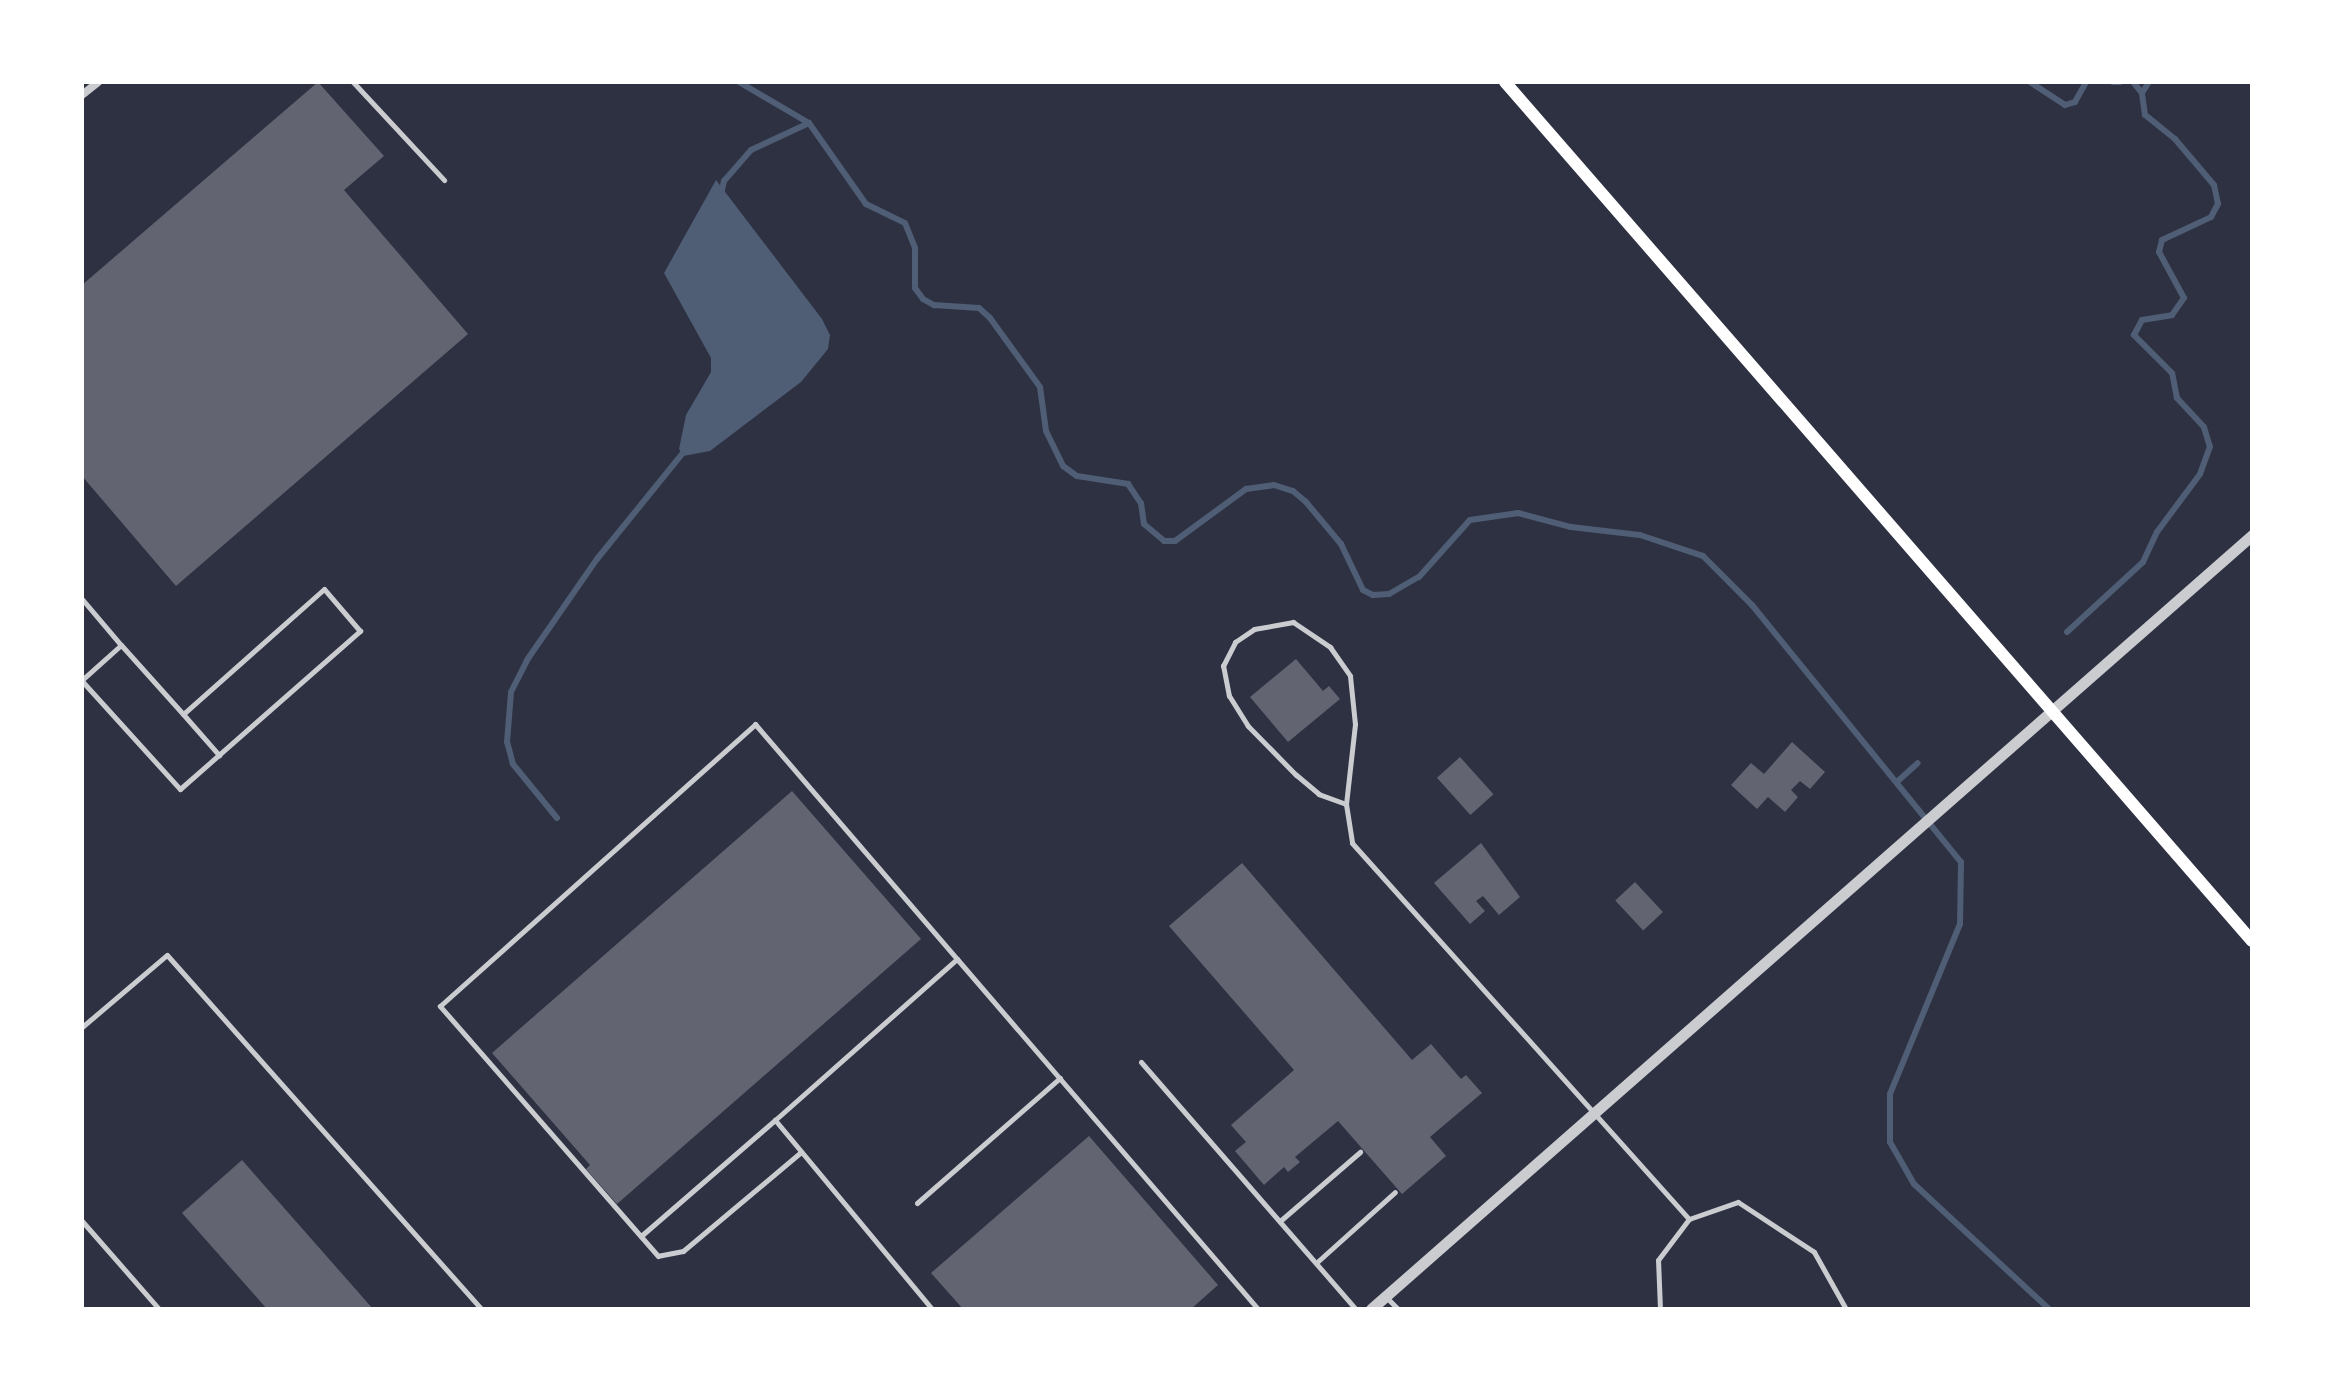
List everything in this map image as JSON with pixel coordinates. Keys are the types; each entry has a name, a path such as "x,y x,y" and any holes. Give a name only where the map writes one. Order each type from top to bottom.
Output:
{"main road":[{"path":"1505,82 2252,941"}],"street":[{"path":"82,95 98,82"},
{"path":"1371,1309 2050,709 2252,535"}],"lane":[{"path":"353,82 444,180"},
{"path":"121,645 82,680 180,789 360,631 324,589 183,714"},
{"path":"82,599 219,755"},
{"path":"1346,804 1319,794 1296,775 1248,726 1229,696 1223,666 1235,642 1254,629 1293,622 1330,647 1350,676 1355,724 1346,804 1352,843 1593,1116 1689,1219"},
{"path":"801,1152 683,1251 658,1256 440,1006 755,724 1254,1308"},
{"path":"82,1027 167,955 481,1309"},
{"path":"641,1236 957,959"},
{"path":"1141,1062 1356,1309"},
{"path":"917,1203 1060,1078"},
{"path":"775,1120 932,1309"},
{"path":"1280,1221 1360,1152"},
{"path":"1316,1263 1395,1192"},
{"path":"1660,1309 1658,1260 1689,1219 1738,1202 1814,1252 1846,1309"},
{"path":"82,1221 159,1309"},
{"path":"1385,1296 1398,1309"}],"water":[{"path":"716,180 822,319 830,335 828,349 801,382 710,451 683,456 679,449 686,415 711,372 711,358 664,273"}],"building":[{"path":"318,82 384,156 344,190 468,334 176,586 82,476 82,285"},
{"path":"1296,659 1323,691 1329,686 1340,699 1288,742 1250,697"},
{"path":"1792,742 1825,772 1810,789 1800,781 1791,790 1798,797 1785,812 1768,797 1757,809 1731,785 1751,763 1764,774"},
{"path":"1460,757 1493,794 1470,815 1437,778"},
{"path":"792,791 921,939 617,1204 586,1169 590,1165 492,1053"},
{"path":"1481,843 1520,897 1499,915 1483,896 1476,901 1485,911 1470,924 1434,883"},
{"path":"1242,863 1412,1060 1431,1044 1461,1079 1466,1075 1482,1093 1430,1137 1446,1156 1402,1194 1338,1121 1295,1157 1300,1162 1288,1172 1284,1167 1264,1185 1235,1151 1246,1142 1231,1125 1294,1070 1169,926"},
{"path":"1635,882 1663,912 1643,930 1615,900"},
{"path":"1089,1136 1218,1285 1191,1309 963,1309 931,1273"},
{"path":"242,1160 373,1309 267,1309 182,1213"}],"waterway":[{"path":"739,82 809,123 866,204 905,223 915,248 915,288 923,299 934,305 979,308 990,318 1040,387 1046,431 1063,466 1077,476 1128,484 1141,503 1144,524 1164,541 1175,541 1246,489 1274,485 1293,491 1306,502 1341,544 1363,590 1373,595 1389,594 1419,577 1470,520 1518,513 1571,527 1640,535 1703,556 1752,605 1961,862 1960,924 1890,1094 1890,1142 1914,1184 2049,1309"},
{"path":"2030,82 2065,105 2075,102 2086,82"},
{"path":"2113,82 2120,82"},
{"path":"2067,632 2143,562 2157,532 2200,474 2210,447 2204,427 2177,398 2172,373 2134,335 2142,320 2172,315 2184,298 2159,252 2162,240 2211,217 2218,204 2214,185 2175,139 2145,115 2142,93 2133,82"},
{"path":"2142,93 2149,82"},
{"path":"721,195 724,181 751,150 809,123"},
{"path":"557,818 513,764 507,742 511,692 527,660 597,559 687,448"},
{"path":"1899,780 1918,763"}]}
